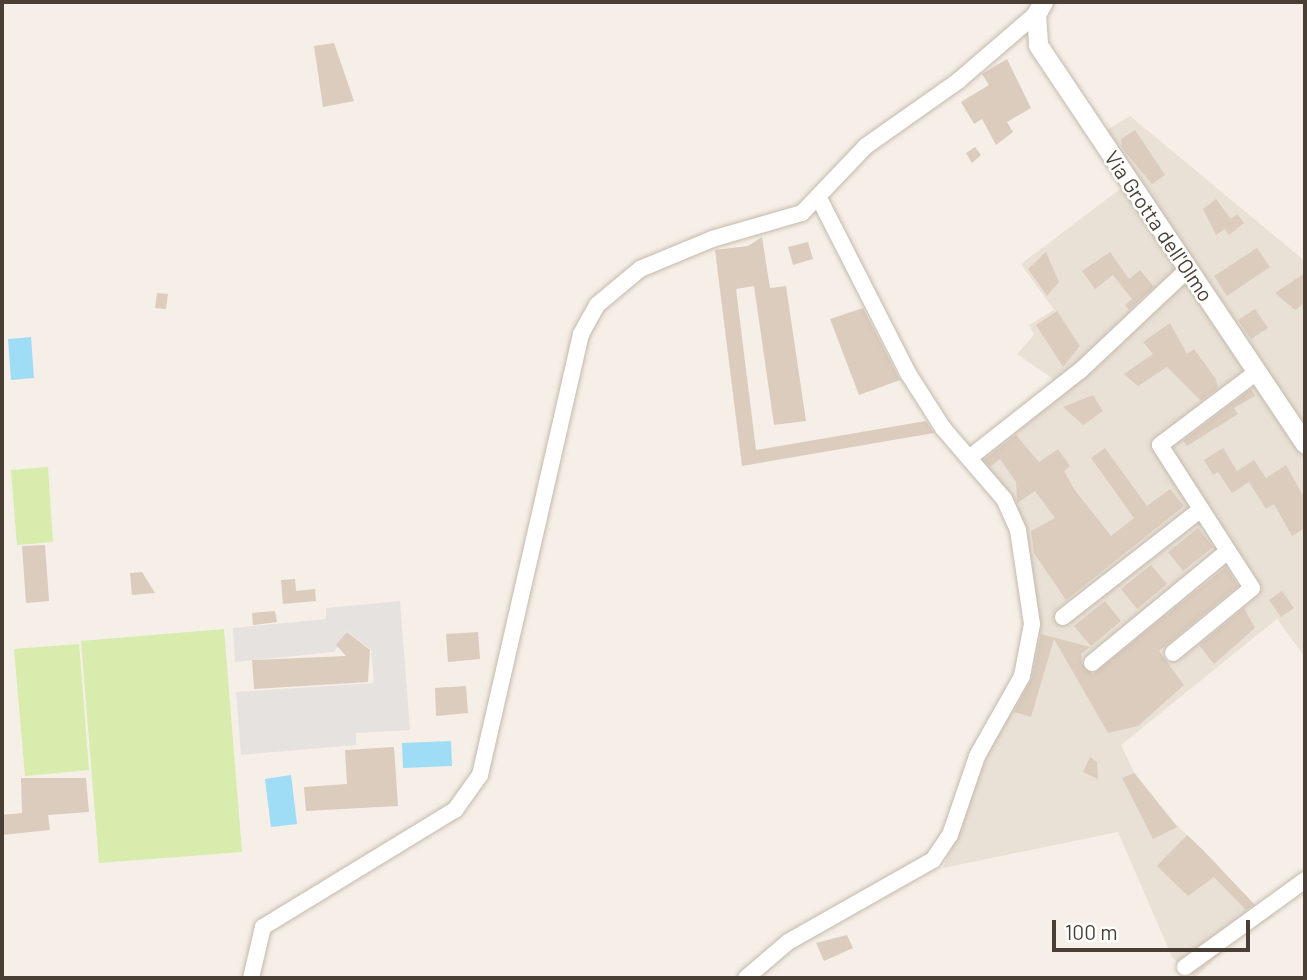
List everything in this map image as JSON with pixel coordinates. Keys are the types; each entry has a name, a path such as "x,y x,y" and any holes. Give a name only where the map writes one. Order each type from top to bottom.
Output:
{"street":[{"path":"251,978 263,927 456,810 480,775 581,334 597,305 640,269 712,239 802,213 866,146 958,81 1039,8"},
{"name":"Via Grotta dell'Olmo","path":"1039,8 1038,45 1305,444"},
{"path":"746,978 788,942 933,860 950,835 977,756 1022,676 1032,624 1018,530 1004,499 969,458 908,373 819,198"},
{"path":"969,458 1081,370 1187,270"},
{"path":"1173,653 1252,588 1160,445 1257,372"},
{"path":"1063,617 1201,509"},
{"path":"1092,663 1227,551"},
{"path":"1185,967 1305,880"}],"shaded area":[{"path":"1130,116 1305,261 1305,657 1277,619 1121,745 1134,772 1175,823 1256,906 1274,916 1238,937 1195,978 1172,957 1118,832 943,868 995,736 1027,678 1039,634 1029,568 971,450 1046,393 1053,379 1017,354 1034,335 1029,325 1054,310 1021,264 1132,180 1102,133"},
{"path":"400,601 410,730 356,733 356,745 241,755 236,692 374,683 371,650 347,631 334,652 235,662 233,628 326,619 326,608"}],"green space":[{"path":"48,467 53,542 17,545 11,470"},
{"path":"224,629 242,852 99,863 81,641"},
{"path":"79,644 89,770 25,776 14,649"}],"water":[{"path":"31,337 34,378 11,380 8,339"},
{"path":"451,741 452,766 403,768 402,743"},
{"path":"291,775 297,824 271,827 265,779"}],"building":[{"path":"334,43 354,101 323,107 314,46"},
{"path":"1007,59 1031,108 1007,122 1013,132 996,145 982,119 974,124 961,102 989,85 982,74"},
{"path":"1135,130 1165,175 1152,184 1122,148 1121,139"},
{"path":"975,147 981,155 972,163 966,153"},
{"path":"1216,199 1231,219 1237,214 1244,223 1229,235 1225,229 1216,235 1203,209"},
{"path":"762,237 770,288 786,286 806,421 774,425 754,286 736,289 756,450 926,421 934,433 742,466 715,250 748,246"},
{"path":"808,242 813,259 793,265 788,247"},
{"path":"1257,248 1270,267 1227,296 1214,276"},
{"path":"1046,252 1059,282 1047,296 1028,269"},
{"path":"1110,252 1129,279 1140,270 1154,287 1129,310 1125,305 1132,299 1113,275 1095,289 1082,271"},
{"path":"1305,273 1305,303 1295,310 1275,293"},
{"path":"157,293 168,294 166,309 155,308"},
{"path":"863,308 900,380 859,395 830,319"},
{"path":"1255,309 1268,328 1251,339 1238,320"},
{"path":"1057,311 1080,346 1063,367 1036,325"},
{"path":"1170,323 1187,354 1194,349 1216,379 1218,388 1201,401 1167,367 1138,386 1124,374 1153,354 1143,342"},
{"path":"1251,389 1255,396 1234,408 1238,414 1187,446 1183,441"},
{"path":"1093,395 1103,411 1083,425 1063,407"},
{"path":"1016,435 1039,462 1058,449 1070,466 1064,471 1074,489 1111,536 1134,518 1091,458 1105,448 1147,506 1170,489 1184,506 1066,600 1034,553 1031,531 1055,518 1035,491 1017,503 1016,482 1000,459 990,467 984,460"},
{"path":"1223,448 1237,471 1254,460 1266,478 1286,465 1305,499 1305,528 1292,536 1274,504 1266,509 1249,482 1232,493 1218,472 1213,475 1204,460"},
{"path":"1198,528 1213,547 1183,571 1168,552"},
{"path":"45,545 49,601 26,603 22,546"},
{"path":"1151,565 1167,584 1137,609 1121,589"},
{"path":"1226,567 1238,586 1159,651 1184,685 1138,726 1108,733 1054,639 1031,717 1014,712 1032,678 1041,634 1090,647 1081,654 1082,664 1093,674"},
{"path":"142,572 155,593 132,595 130,573"},
{"path":"295,579 296,591 315,589 316,601 283,604 281,580"},
{"path":"1282,591 1294,608 1281,617 1269,600"},
{"path":"1105,601 1121,621 1091,646 1074,626"},
{"path":"1244,608 1255,628 1214,664 1199,645"},
{"path":"275,611 277,622 253,625 252,613"},
{"path":"347,632 370,650 368,682 254,689 252,660 346,656 336,645"},
{"path":"478,632 480,659 448,662 446,634"},
{"path":"466,686 468,713 436,716 435,688"},
{"path":"394,747 398,806 306,811 304,787 347,784 345,750"},
{"path":"1090,757 1097,762 1098,779 1083,772"},
{"path":"1134,773 1177,827 1153,839 1122,778"},
{"path":"21,778 86,778 89,812 48,815 50,830 2,835 2,815 22,813"},
{"path":"1187,835 1254,904 1246,910 1214,877 1188,896 1157,866"},
{"path":"847,935 853,948 824,961 816,943"}]}
